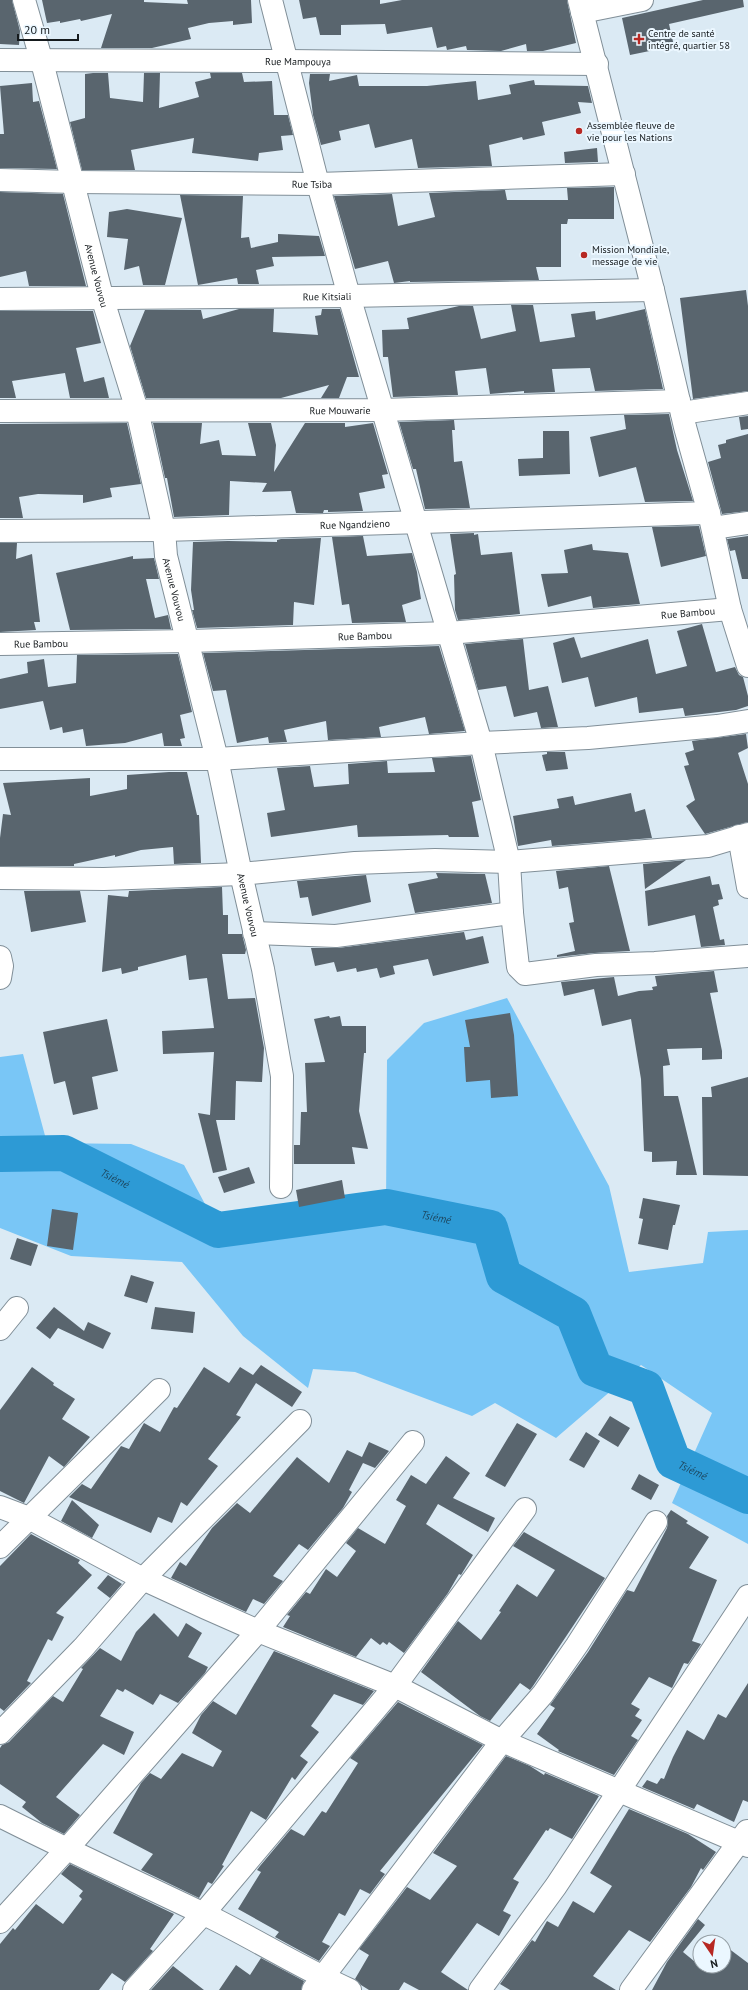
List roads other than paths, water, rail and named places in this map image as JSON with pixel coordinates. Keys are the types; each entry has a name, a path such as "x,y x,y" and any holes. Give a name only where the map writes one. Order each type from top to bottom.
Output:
{"street":[{"name":"Avenue Vouvou","path":"24,0 74,182 103,300 138,410 164,530 166,556 189,641 217,759 263,969 282,1076 281,1187"},
{"path":"271,0 318,184 382,410 481,743 509,862 512,913 518,967 525,974 596,965 654,963 748,956"},
{"path":"642,0 581,6 597,64 681,407 711,520 730,609 745,642 748,666"},
{"name":"Rue Mampouya","path":"0,60 42,62 287,61 597,64"},
{"name":"Rue Tsiba","path":"0,180 318,184 624,174"},
{"name":"Rue Kitsiali","path":"0,299 103,300 653,290"},
{"name":"Rue Mouwarie","path":"0,411 382,410 681,407 748,403"},
{"name":"Rue Ngandzieno","path":"0,531 164,530 415,523 711,520 748,523"},
{"name":"Rue Bambou","path":"0,644 189,641 448,633 730,609"},
{"path":"0,760 217,759 588,738 717,726 748,721"},
{"path":"0,878 104,879 241,874 356,863 435,860 509,862 708,846 744,835 748,887"},
{"path":"254,933 336,936 512,913"},
{"path":"0,957 2,966 0,978"},
{"path":"0,1329 17,1308"},
{"path":"0,1547 159,1390"},
{"path":"0,1733 83,1648 143,1579 300,1421"},
{"path":"0,1922 66,1850 258,1631 413,1442"},
{"path":"0,1507 29,1518 143,1579 258,1631 395,1686 502,1740 619,1790 745,1839 631,1990"},
{"path":"134,1990 203,1914 395,1686 525,1509"},
{"path":"318,1984 502,1740 543,1694 577,1645 656,1522"},
{"path":"480,1990 556,1886 748,1596"},
{"path":"0,1816 66,1850 203,1914 318,1984 350,1990"}],"waterway":[{"name":"Tsiémé","path":"0,1154 64,1153 218,1230 386,1207 490,1228 504,1276 573,1314 595,1369 646,1388 673,1461 748,1496"}],"place":[{"name":"Centre de santé intégré, quartier 58","path":"639,39"},
{"name":"Assemblée fleuve de vie pour les Nations","path":"579,131"},
{"name":"Mission Mondiale, message de vie","path":"584,255"}]}
